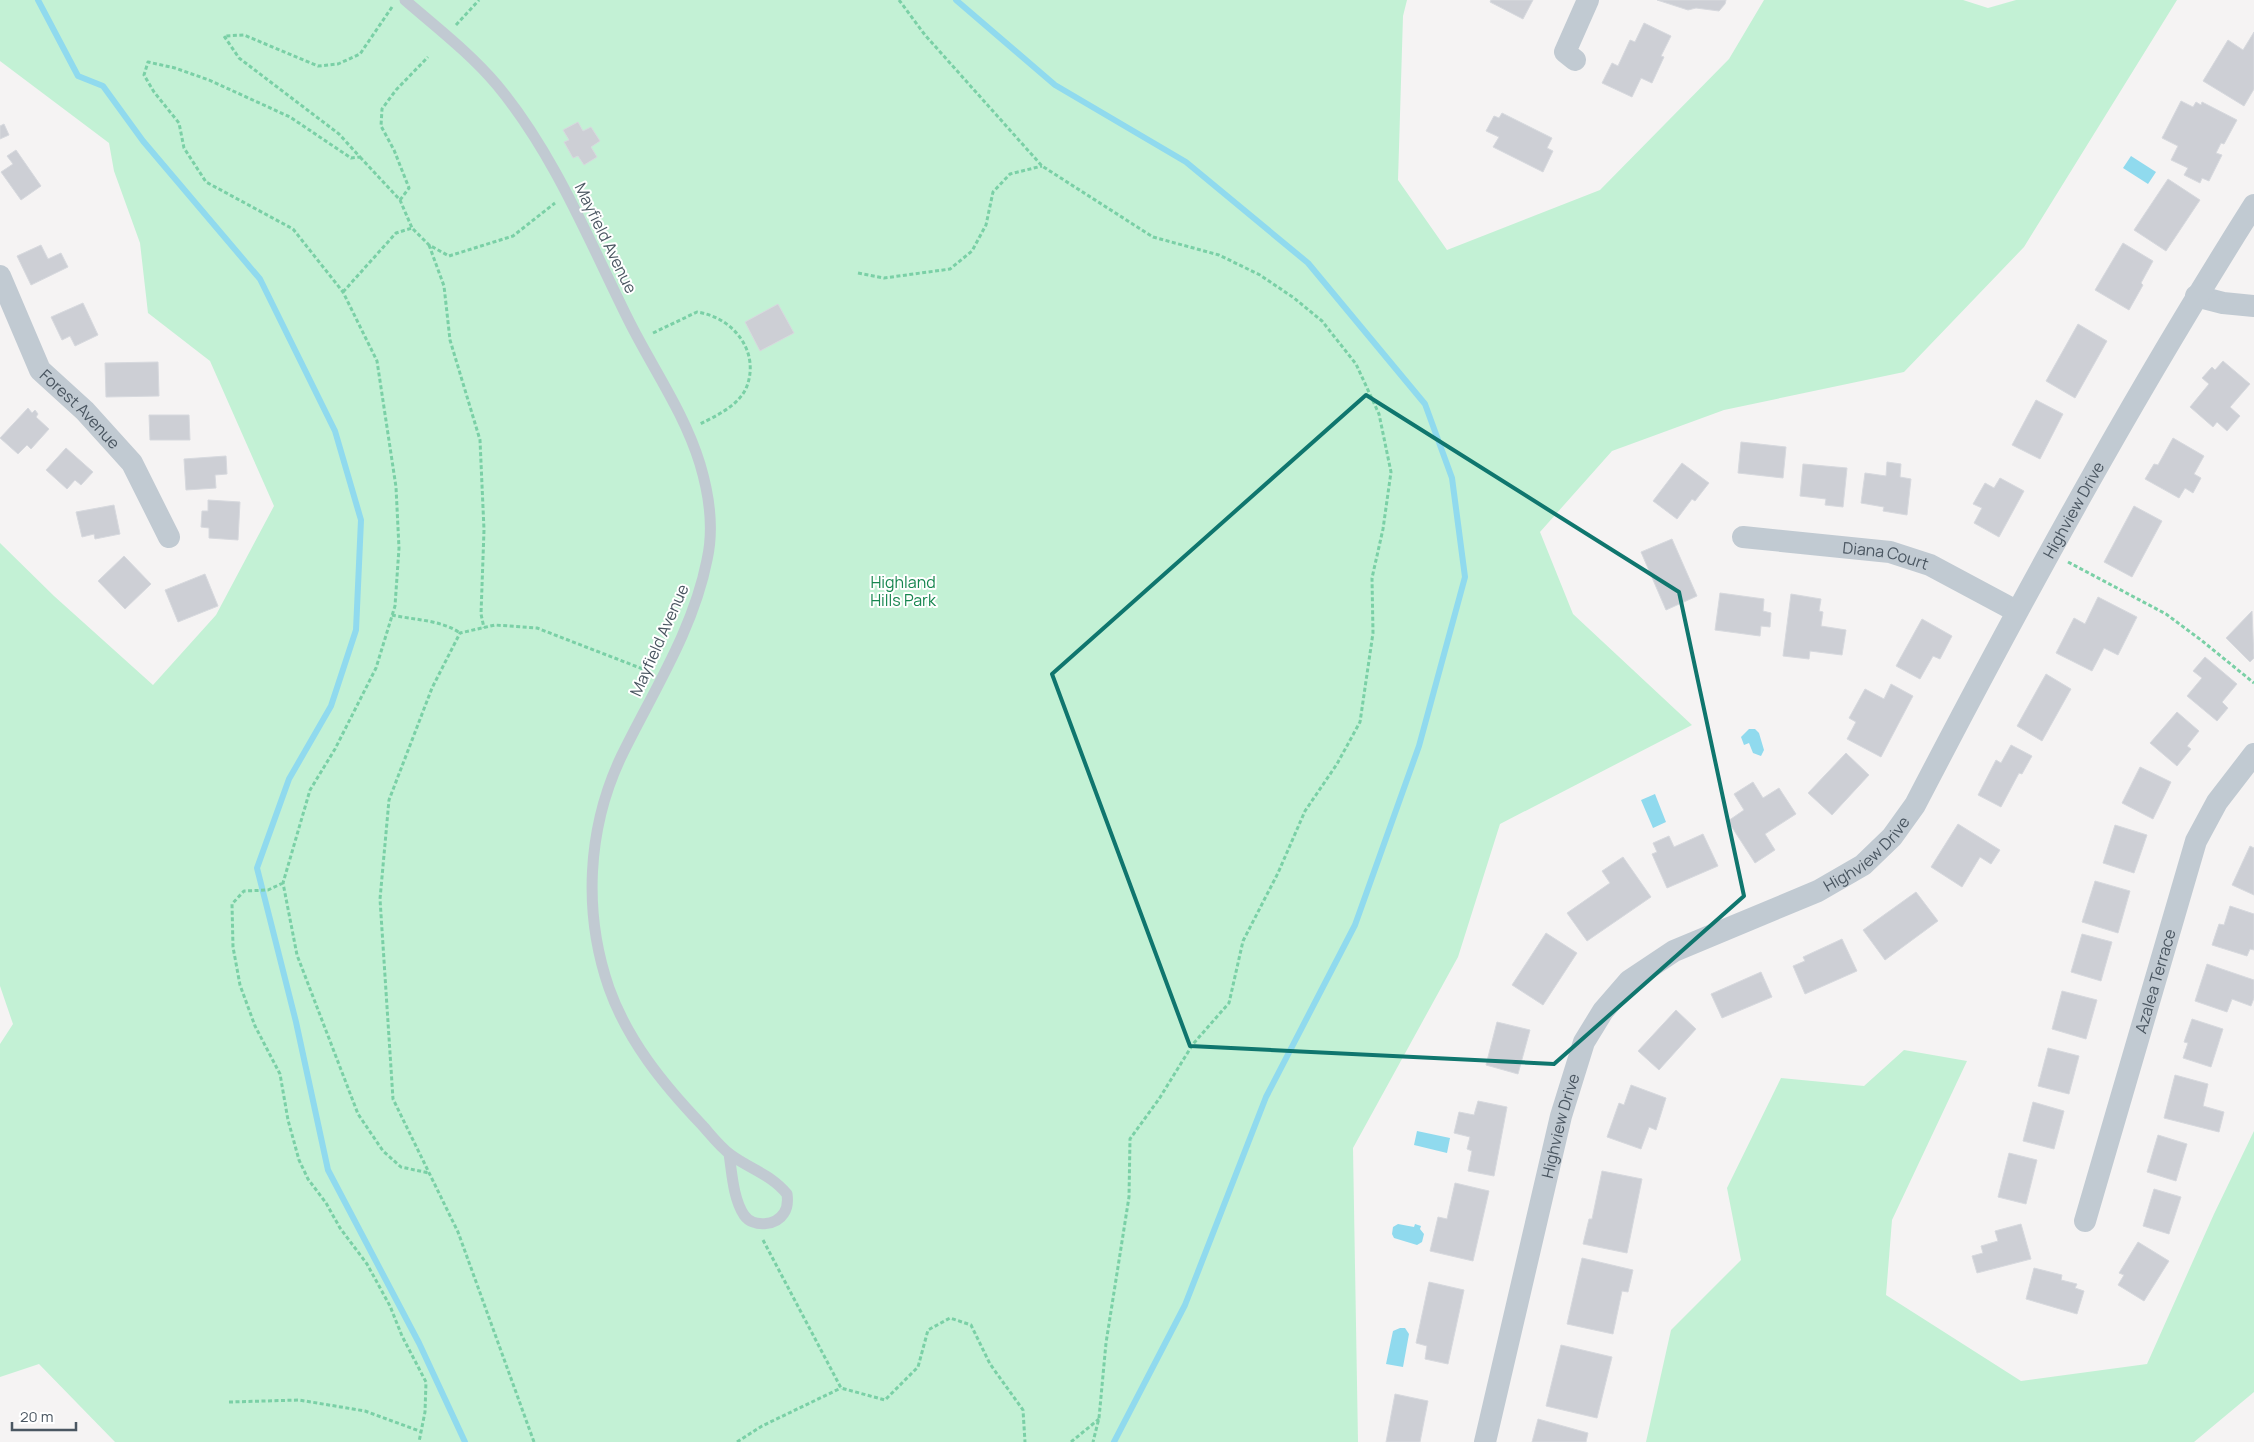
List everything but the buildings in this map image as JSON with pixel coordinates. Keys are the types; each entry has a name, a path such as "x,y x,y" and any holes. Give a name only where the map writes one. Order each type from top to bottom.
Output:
{"street":[{"path":"1575,60 1565,52 1588,0"},
{"name":"Highview Drive","path":"1485,1442 1561,1116 1578,1059 1592,1028 1616,994 1644,970 1674,951 1818,891 1863,866 1904,822 1915,805 2016,611 2196,296 2254,204"},
{"name":"Forest Avenue","path":"0,276 40,370 85,411 132,463 169,537"},
{"path":"2196,296 2223,303 2254,306"},
{"name":"Diana Court","path":"1743,537 1890,552 1930,565 2016,611"},
{"name":"Azalea Terrace","path":"2085,1221 2196,841 2226,789 2254,754"}],"lane":[{"name":"Mayfield Avenue","path":"405,0 471,58 498,87 552,164 639,339 688,430 707,493 710,527 708,558 691,614 620,760 601,811 596,830 593,863 593,915 608,985 620,1016 634,1041 662,1080 729,1154 769,1176 787,1194 785,1213 779,1219 768,1224 754,1223"},
{"path":"729,1154 733,1183 740,1208 745,1217 754,1223"}],"path":[{"path":"397,0 360,54 338,64 318,66 244,35 224,36 239,58 339,134 400,200 412,228 429,245 449,256 513,236 566,194"},
{"path":"454,28 479,0"},
{"path":"898,0 925,34 1042,166 1153,237 1219,255 1260,275 1294,298 1322,321 1356,364 1379,414 1391,472 1383,529 1372,578 1373,633 1360,722 1337,764 1305,811 1278,874 1244,940 1230,1003 1193,1044 1159,1099 1130,1139 1129,1197 1106,1343 1099,1418 1093,1442"},
{"path":"400,200 409,188 394,150 381,126 382,109 396,90 428,57"},
{"path":"360,157 351,158 290,117 201,77 175,68 148,62 144,75 179,123 184,148 206,182 293,229 343,292 377,361 396,487 399,548 395,606 376,668 335,749 310,790 283,883 297,955 358,1114 383,1151 401,1166 429,1173"},
{"path":"858,274 884,278 950,269 972,252 986,226 993,192 1010,174 1042,166"},
{"path":"343,292 396,233 412,228"},
{"path":"429,245 444,286 450,340 480,440 484,530 480,614 484,628"},
{"path":"639,339 697,312 719,319 742,338 749,357 747,387 732,405 715,417 688,430"},
{"path":"2050,552 2166,614 2202,640 2254,683"},
{"path":"392,615 421,622 448,624 460,633 495,625 537,628 662,677"},
{"path":"460,633 432,688 389,800 380,899 393,1099 458,1232 534,1442"},
{"path":"283,883 268,890 244,891 232,904 233,947 240,985 255,1026 280,1074 288,1120 299,1160 308,1179 326,1203 340,1228 367,1264 390,1306 402,1336 426,1382 422,1432 419,1442"},
{"path":"754,1223 841,1388"},
{"path":"737,1442 762,1426 841,1388 885,1400 918,1367 928,1330 950,1318 971,1325 990,1364 1023,1410 1025,1442"},
{"path":"229,1402 299,1400 365,1411 422,1432"},
{"path":"1071,1442 1099,1418"}],"highlighted area":[{"path":"1366,395 1679,592 1744,896 1554,1064 1190,1046 1052,674"}],"green space":[{"name":"Highland Hills Park","path":"0,0 1407,0 1403,16 1398,180 1447,250 1600,190 1729,59 1764,0 1963,0 1988,8 2016,0 2177,0 2024,247 1904,372 1724,410 1612,451 1540,532 1573,614 1692,725 1500,824 1458,957 1353,1148 1358,1442 115,1442 39,1364 0,1377 0,1044 13,1024 0,986 0,543 54,596 153,685 216,615 274,506 210,361 148,313 140,243 114,171 109,143 0,61"},
{"path":"1904,1050 1967,1061 1892,1220 1886,1295 2021,1381 2147,1364 2214,1214 2254,1131 2254,1392 2194,1442 1646,1442 1671,1330 1741,1260 1727,1188 1781,1078 1864,1086"}],"water":[{"path":"2131,156 2156,172 2148,184 2123,168"},
{"path":"1749,729 1755,729 1759,733 1764,750 1761,756 1753,753 1749,743 1744,745 1741,737"},
{"path":"1655,794 1666,822 1653,828 1641,800"},
{"path":"1417,1131 1450,1138 1447,1153 1414,1145"},
{"path":"1398,1224 1414,1227 1415,1224 1421,1226 1420,1229 1424,1234 1422,1242 1417,1245 1394,1238 1392,1234 1393,1227"},
{"path":"1405,1328 1409,1334 1403,1367 1386,1364 1393,1331"}],"waterway":[{"path":"38,0 78,76 103,86 143,141 260,279 335,431 361,520 356,630 331,706 289,779 257,868 296,1022 328,1170 419,1343 465,1442"},
{"path":"956,0 1055,85 1186,162 1308,263 1425,404 1452,478 1465,577 1419,746 1355,925 1266,1097 1185,1305 1114,1442"}]}
